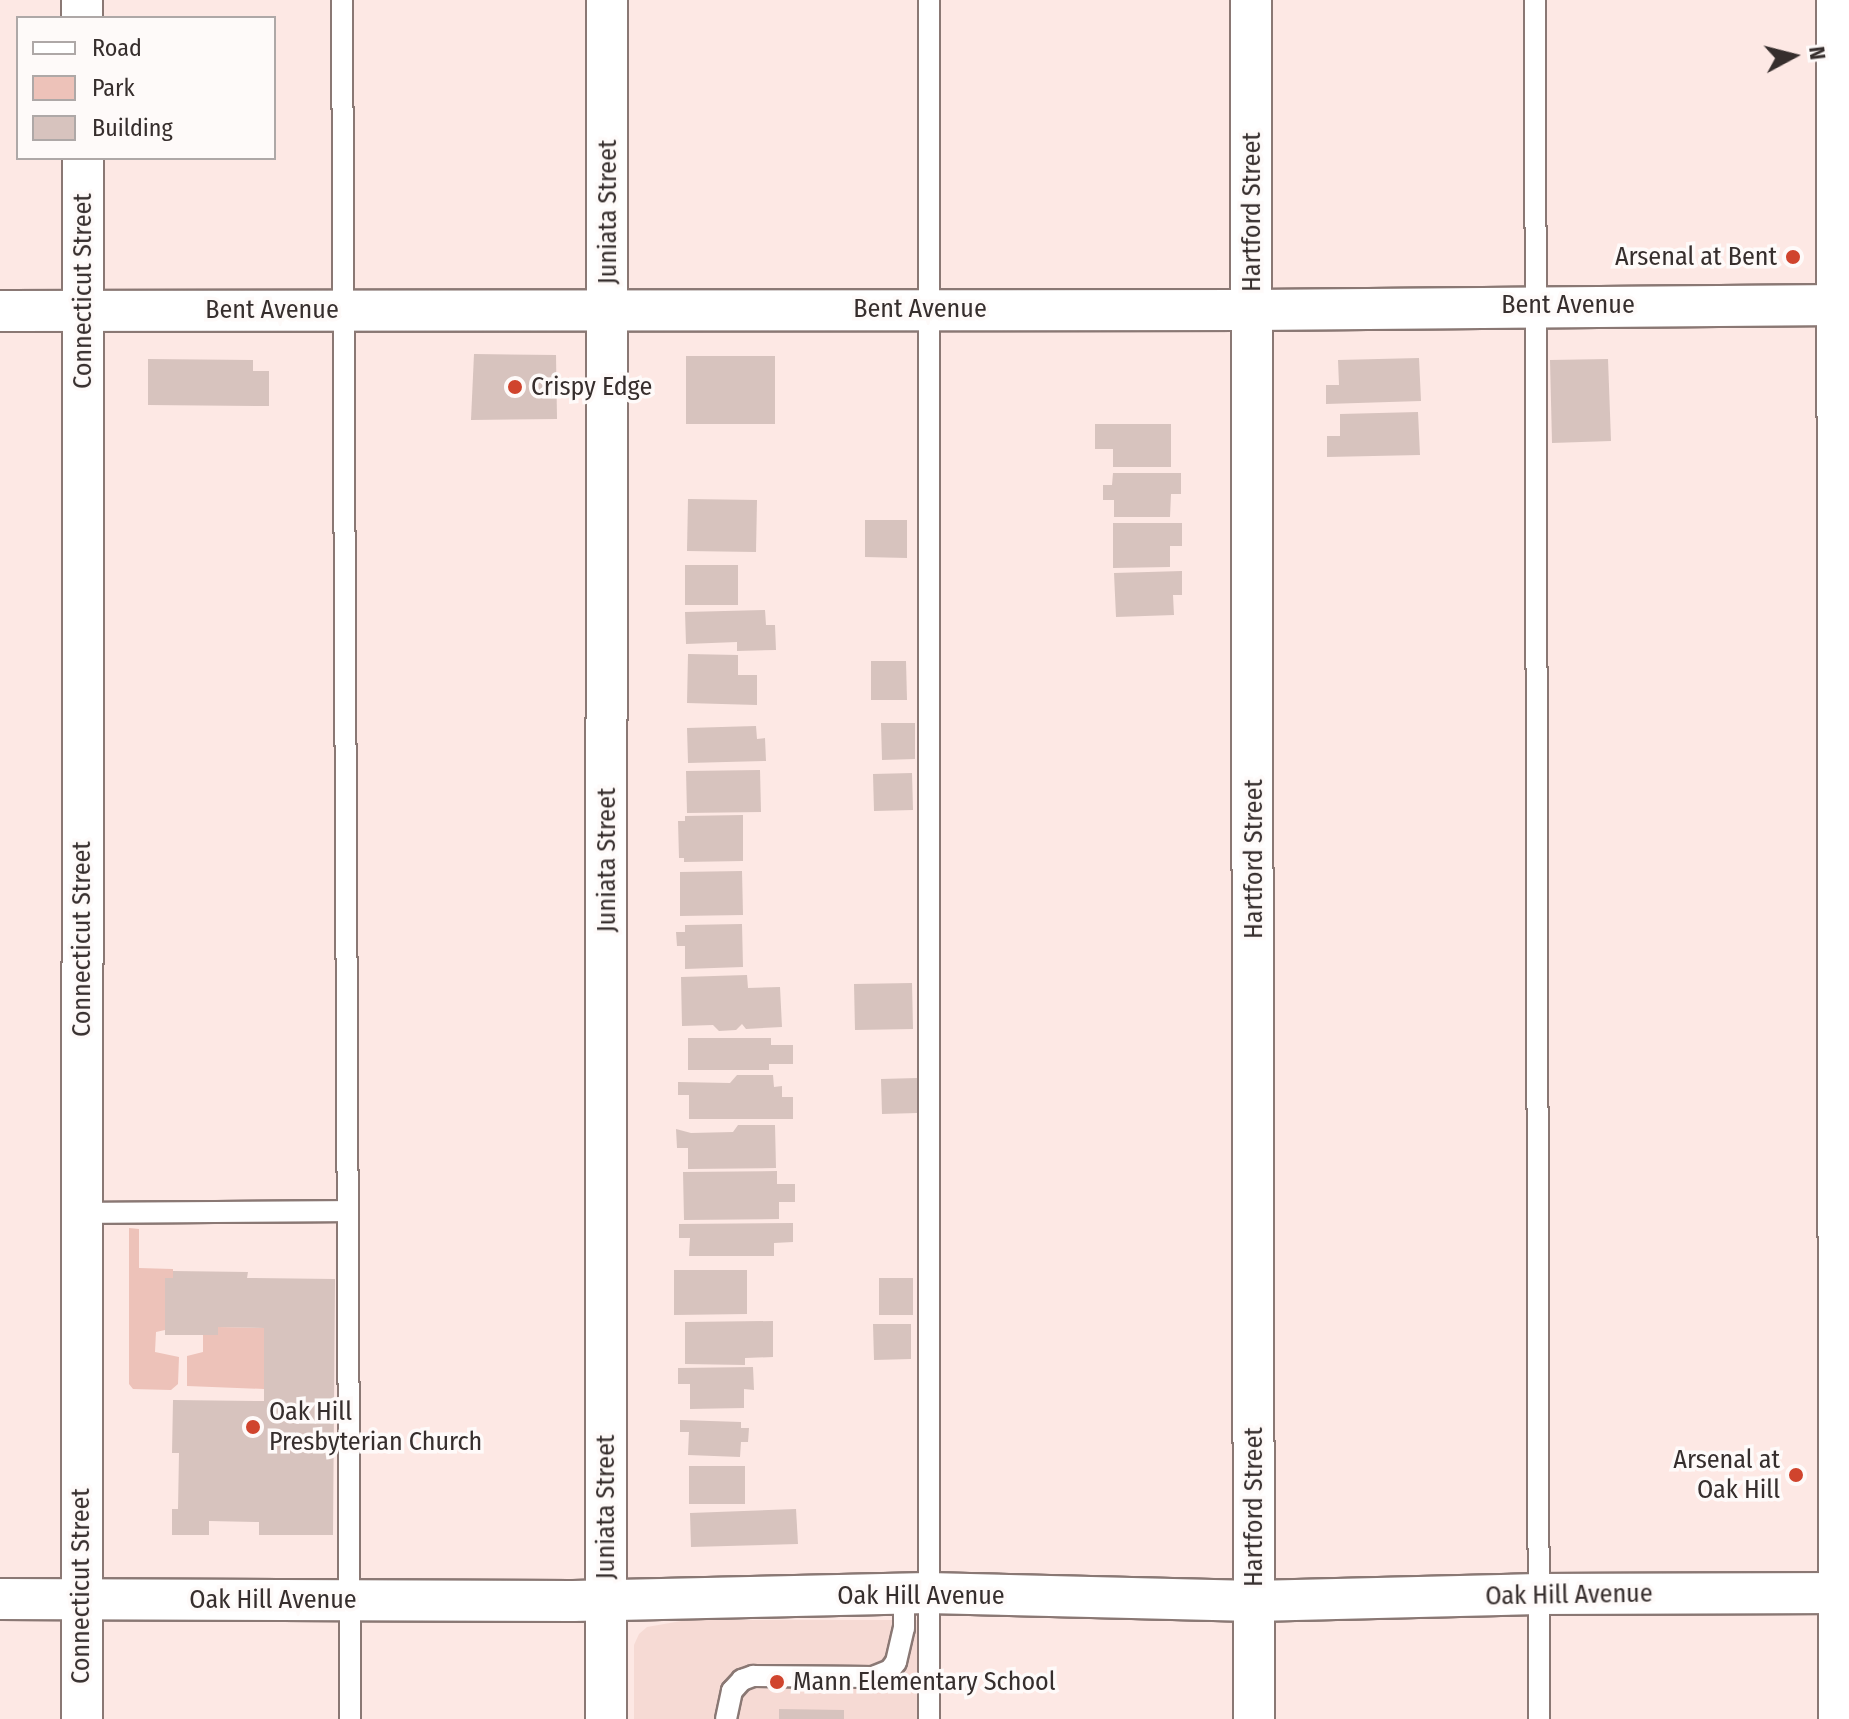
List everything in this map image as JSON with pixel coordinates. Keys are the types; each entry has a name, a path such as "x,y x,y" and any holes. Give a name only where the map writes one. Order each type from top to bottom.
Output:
{"main road":[{"path":"1839,0 1841,1719"},
{"path":"1839,52 1849,9"}],"street":[{"name":"Juniata Street","path":"606,1719 607,0"},
{"name":"Hartford Street","path":"1251,0 1254,1719"},
{"name":"Connecticut Street","path":"82,1719 83,160"},
{"name":"Bent Avenue","path":"0,311 1253,310 1535,305 1839,305"},
{"name":"Oak Hill Avenue","path":"0,1599 606,1600 916,1594 1254,1601 1538,1594 1842,1593"}],"lane":[{"path":"342,0 350,1719"},
{"path":"929,0 916,1594 929,1719"},
{"path":"1535,0 1539,1719"},
{"path":"82,1213 348,1211"},
{"path":"726,1719 732,1691 742,1680 753,1676 873,1677 890,1670 896,1662 916,1594"}],"shaded area":[{"name":"Mann Elementary School","path":"687,1620 921,1620 920,1719 634,1719 634,1645 639,1634 647,1627"}],"green space":[{"path":"129,1228 139,1229 139,1268 173,1269 173,1278 165,1278 165,1330 156,1332 155,1352 179,1357 178,1384 171,1390 133,1389 129,1384"},
{"path":"218,1327 264,1328 264,1389 187,1386 187,1356 203,1352 203,1335 218,1335"}],"building":[{"name":"Crispy Edge","path":"474,354 556,355 557,419 471,420"},
{"path":"686,356 775,356 775,424 686,424"},
{"path":"1419,358 1421,401 1326,404 1326,385 1339,385 1338,360"},
{"path":"148,359 253,360 253,371 269,371 269,406 148,405"},
{"path":"1608,359 1611,441 1552,443 1550,360"},
{"path":"1418,412 1420,455 1327,457 1327,436 1340,436 1340,414"},
{"path":"1095,424 1171,424 1171,467 1113,467 1113,449 1095,449"},
{"path":"1113,473 1181,473 1181,494 1171,494 1170,517 1114,517 1114,500 1103,500 1103,485 1112,485"},
{"path":"688,499 757,500 756,552 687,551"},
{"path":"865,520 907,520 907,558 865,557"},
{"path":"1113,523 1182,523 1182,546 1170,546 1170,567 1113,568"},
{"path":"685,565 738,565 738,605 685,605"},
{"path":"1182,571 1182,595 1173,595 1174,615 1116,617 1114,573"},
{"path":"765,610 766,625 775,625 776,650 737,651 737,642 686,644 685,612"},
{"path":"688,654 738,655 738,675 757,675 757,705 687,703"},
{"path":"871,661 906,661 907,700 871,700"},
{"path":"881,723 915,723 915,759 882,760"},
{"path":"756,726 757,739 765,738 766,761 688,763 687,728"},
{"path":"760,770 761,812 687,813 686,771"},
{"path":"912,773 913,810 874,811 873,774"},
{"path":"743,815 743,861 684,862 684,858 679,858 678,821 685,821 685,816"},
{"path":"742,871 743,915 680,916 680,872"},
{"path":"742,924 743,967 685,969 685,946 677,946 676,932 685,932 685,925"},
{"path":"747,975 748,988 780,987 782,1027 746,1029 742,1024 736,1030 719,1031 713,1025 682,1026 681,977"},
{"path":"912,983 913,1029 855,1030 854,984"},
{"path":"688,1038 771,1038 771,1045 793,1045 793,1064 769,1064 769,1070 688,1070"},
{"path":"737,1075 773,1075 774,1087 782,1086 782,1097 793,1097 793,1119 689,1119 689,1095 678,1095 678,1082 730,1083"},
{"path":"917,1078 917,1113 882,1114 881,1079"},
{"path":"738,1125 775,1125 776,1168 688,1169 688,1148 677,1148 676,1129 691,1133 733,1132"},
{"path":"777,1171 777,1184 795,1184 795,1202 779,1202 779,1219 684,1220 683,1172"},
{"path":"793,1223 793,1242 774,1243 774,1256 689,1256 690,1238 679,1238 679,1224"},
{"path":"674,1270 747,1270 747,1314 674,1315"},
{"name":"Oak Hill Presbyterian Church","path":"173,1271 248,1272 247,1278 335,1279 333,1535 259,1535 259,1522 209,1521 209,1535 172,1535 172,1509 178,1509 179,1453 172,1453 173,1400 264,1401 264,1328 218,1327 218,1335 165,1335 165,1278 173,1278"},
{"path":"879,1278 913,1278 913,1315 879,1315"},
{"path":"773,1321 773,1357 745,1358 745,1365 685,1364 685,1322"},
{"path":"873,1324 911,1324 911,1359 874,1360"},
{"path":"753,1367 754,1390 744,1389 744,1408 690,1409 690,1384 678,1384 678,1368"},
{"path":"680,1420 741,1422 741,1428 749,1428 748,1442 741,1442 740,1457 688,1455 689,1432 680,1432"},
{"path":"689,1466 745,1466 745,1504 689,1504"},
{"path":"796,1509 798,1544 691,1547 690,1513"},
{"name":"Mann Elementary School","path":"779,1709 844,1710 844,1719 779,1719"}],"place":[{"name":"Arsenal at Bent","path":"1793,257"},
{"name":"Crispy Edge","path":"515,387"},
{"name":"Oak Hill Presbyterian Church","path":"253,1427"},
{"name":"Arsenal at Oak Hill","path":"1796,1475"},
{"name":"Mann Elementary School","path":"777,1682"}]}
